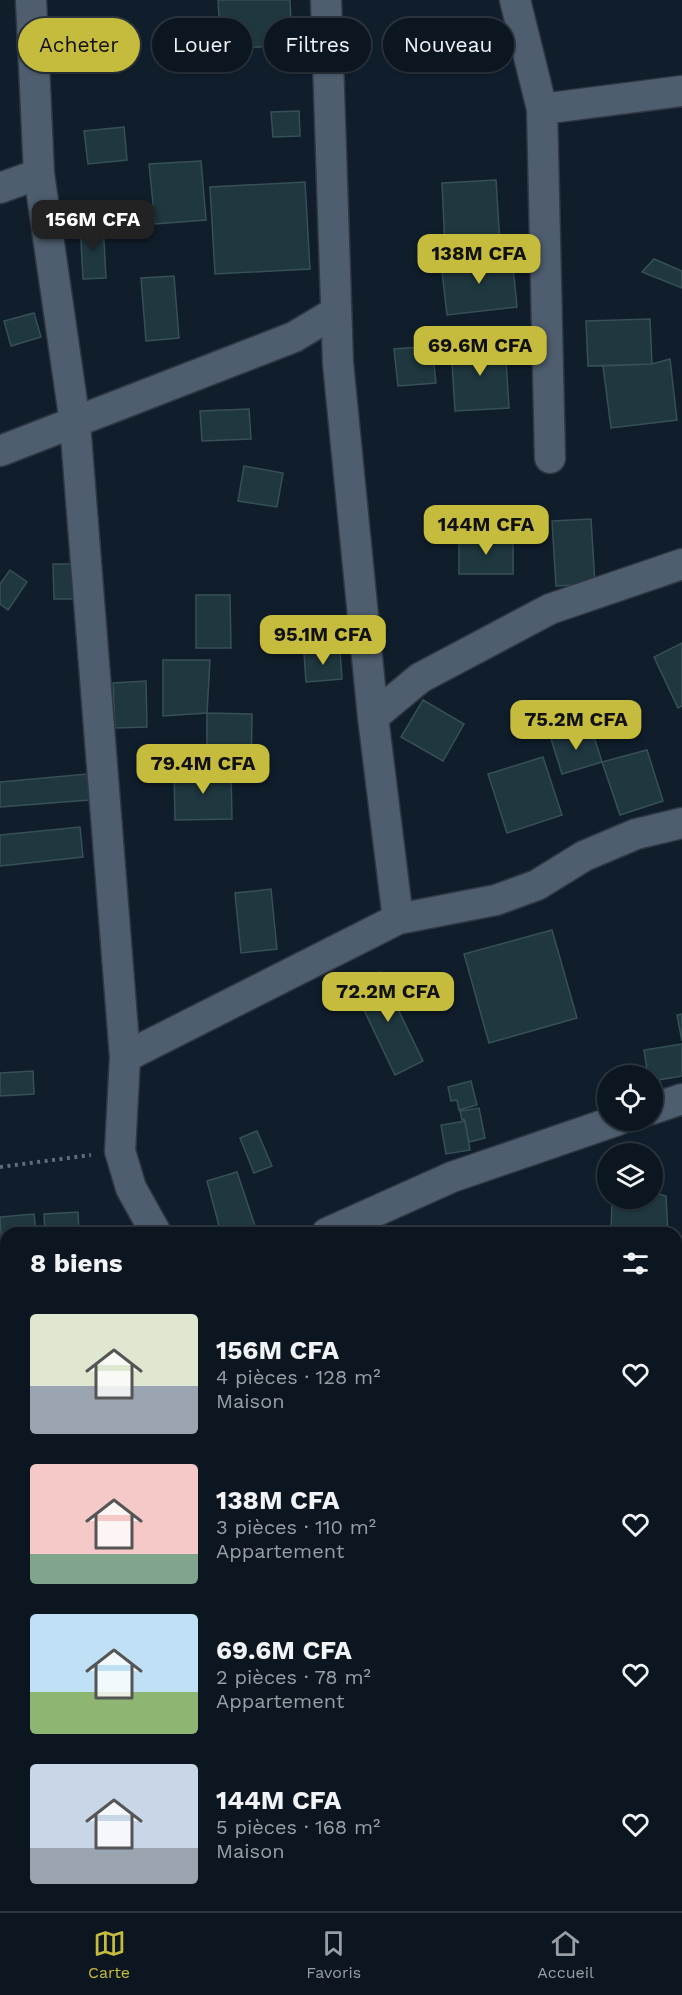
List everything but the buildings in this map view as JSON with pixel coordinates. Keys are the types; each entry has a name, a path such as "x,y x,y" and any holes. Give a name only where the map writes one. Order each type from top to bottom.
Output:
{"street":[{"path":"31,0 39,174 75,423 125,1057 120,1151 131,1188 153,1227"},
{"path":"326,0 334,313 373,717 398,919"},
{"path":"515,0 542,109 550,458"},
{"path":"542,109 682,91"},
{"path":"0,188 39,174"},
{"path":"0,451 294,338 334,313"},
{"path":"294,338 338,363"},
{"path":"373,717 420,678 550,609 682,564"},
{"path":"368,664 420,678"},
{"path":"125,1057 398,919 496,900 537,885 584,856 636,834 682,823"},
{"path":"663,1105 682,1099"},
{"path":"340,1227 452,1177 597,1127"}],"path":[{"path":"0,1167 120,1151"}]}
